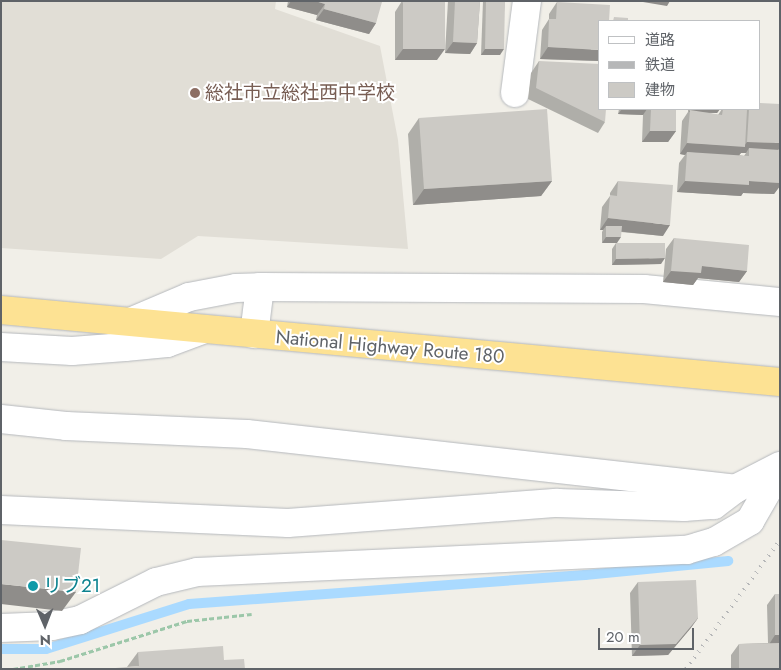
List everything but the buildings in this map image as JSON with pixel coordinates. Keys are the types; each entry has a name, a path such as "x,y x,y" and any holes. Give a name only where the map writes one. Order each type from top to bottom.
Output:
{"highway":[{"name":"National Highway Route 180","path":"1,310 778,382"}],"street":[{"path":"515,93 526,1"},
{"path":"254,334 260,287"},
{"path":"128,323 189,297 260,287 644,289 780,302"},
{"path":"1,347 72,351 125,347 167,343 205,329"},
{"path":"1,419 66,426 247,434 735,489"},
{"path":"490,461 510,480 510,497 498,508"},
{"path":"1,510 288,523 557,503 684,508 714,505 735,489 780,467"},
{"path":"1,628 52,626 80,620 156,582 197,572 686,550 714,542 750,521 780,467"}],"path":[{"path":"13,669 60,661 186,621 252,614"}],"shaded area":[{"name":"総社市立総社西中学校","path":"1,1 276,1 275,9 380,46 398,140 408,249 198,236 161,259 1,248"}],"waterway":[{"path":"1,649 46,649 189,604 585,575 728,561"}],"railway":[{"path":"686,669 780,540"}],"place":[{"name":"総社市立総社西中学校","path":"195,93"},
{"name":"リブ21","path":"33,586"}]}
